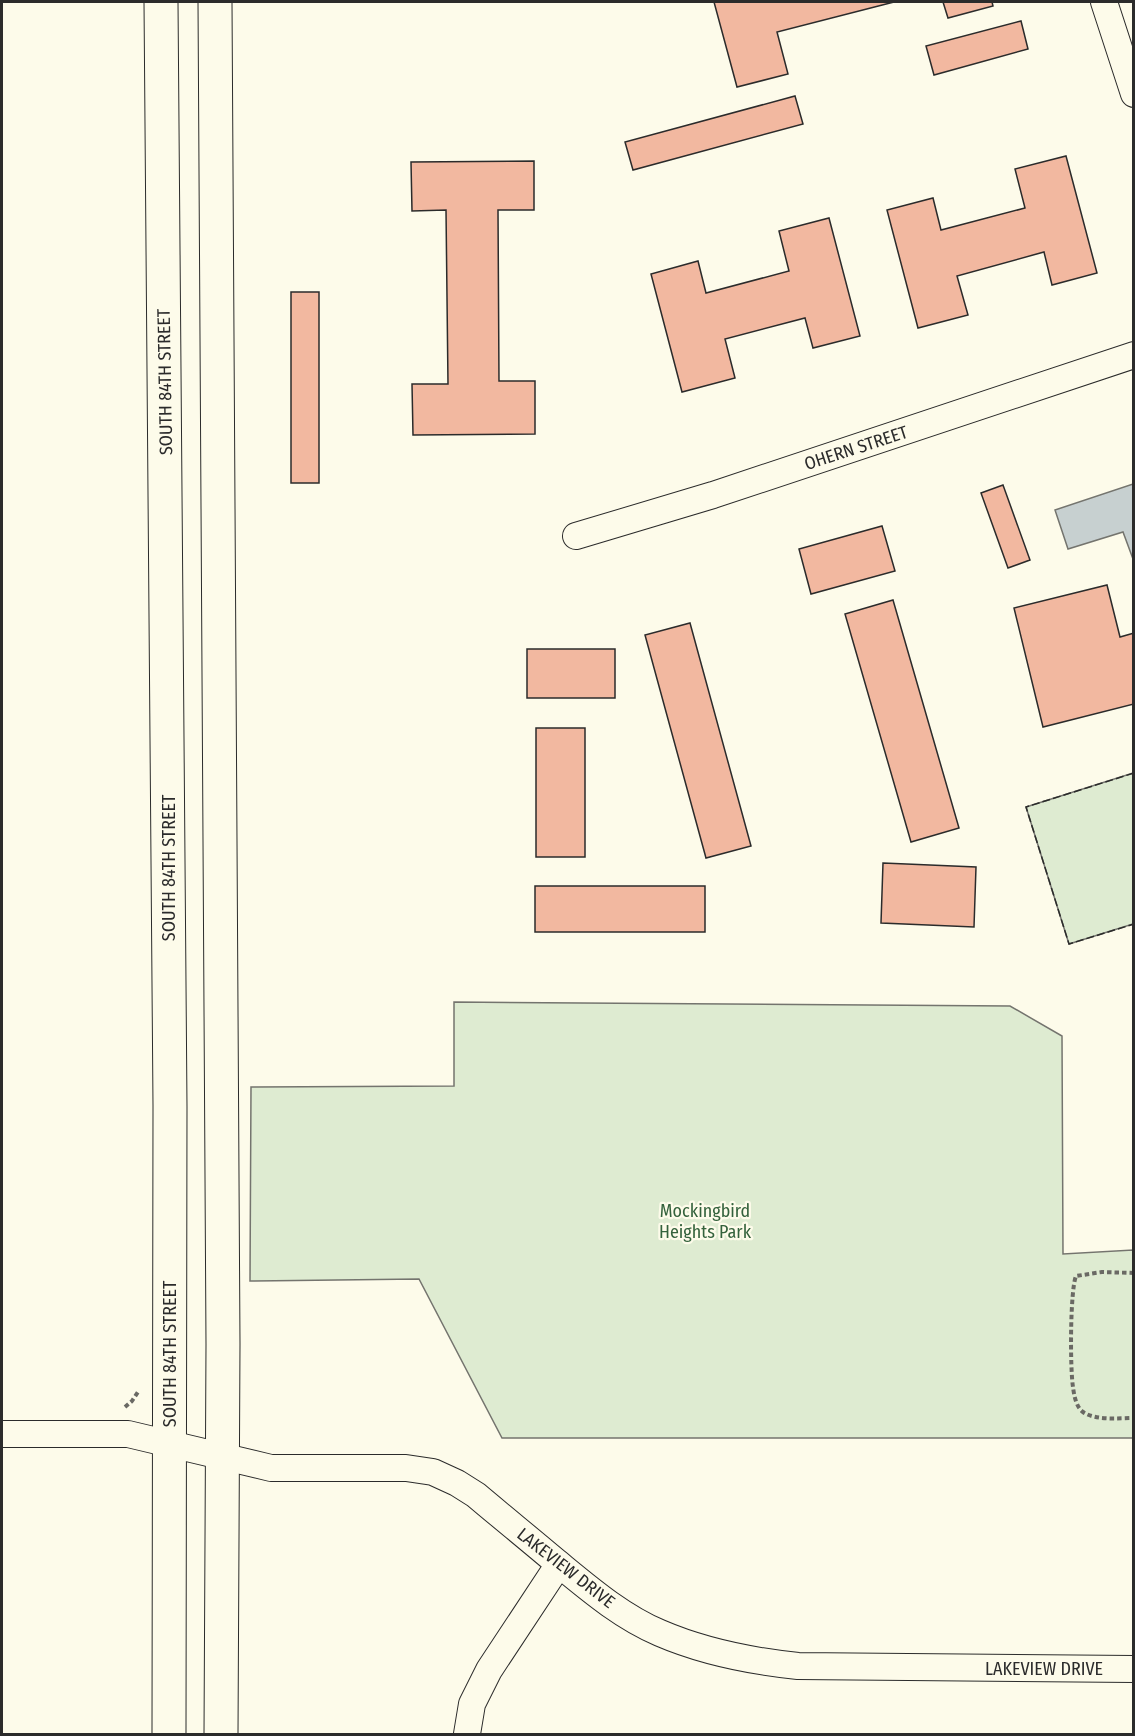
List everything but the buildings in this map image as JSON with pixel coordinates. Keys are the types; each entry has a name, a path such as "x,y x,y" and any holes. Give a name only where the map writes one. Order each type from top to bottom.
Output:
{"main road":[{"name":"SOUTH 84TH STREET","path":"161,2 170,1094 169,1734"},
{"path":"215,2 223,1344 221,1734"}],"street":[{"path":"1104,2 1126,45 1134,94"},
{"name":"OHERN STREET","path":"576,536 713,495 1134,355"},
{"name":"LAKEVIEW DRIVE","path":"2,1434 128,1434 271,1468 406,1468 433,1472 457,1482 476,1495 591,1592 658,1632 705,1650 756,1662 798,1666 1134,1669"},
{"path":"467,1734 472,1704 489,1670 559,1564"}],"path":[{"path":"1134,1273 1101,1272 1076,1276 1073,1291 1072,1354 1072,1385 1080,1409 1096,1416 1134,1418"}],"green space":[{"path":"1133,773 1133,924 1069,944 1026,807"},
{"name":"Mockingbird Heights Park","path":"454,1002 1010,1006 1062,1036 1063,1254 1133,1250 1133,1438 502,1438 419,1279 250,1281 251,1087 454,1086"}],"shaded area":[{"path":"1133,484 1133,559 1123,532 1068,549 1055,510"}],"fence":[{"path":"1134,773 1026,807 1069,944 1134,924"}]}
